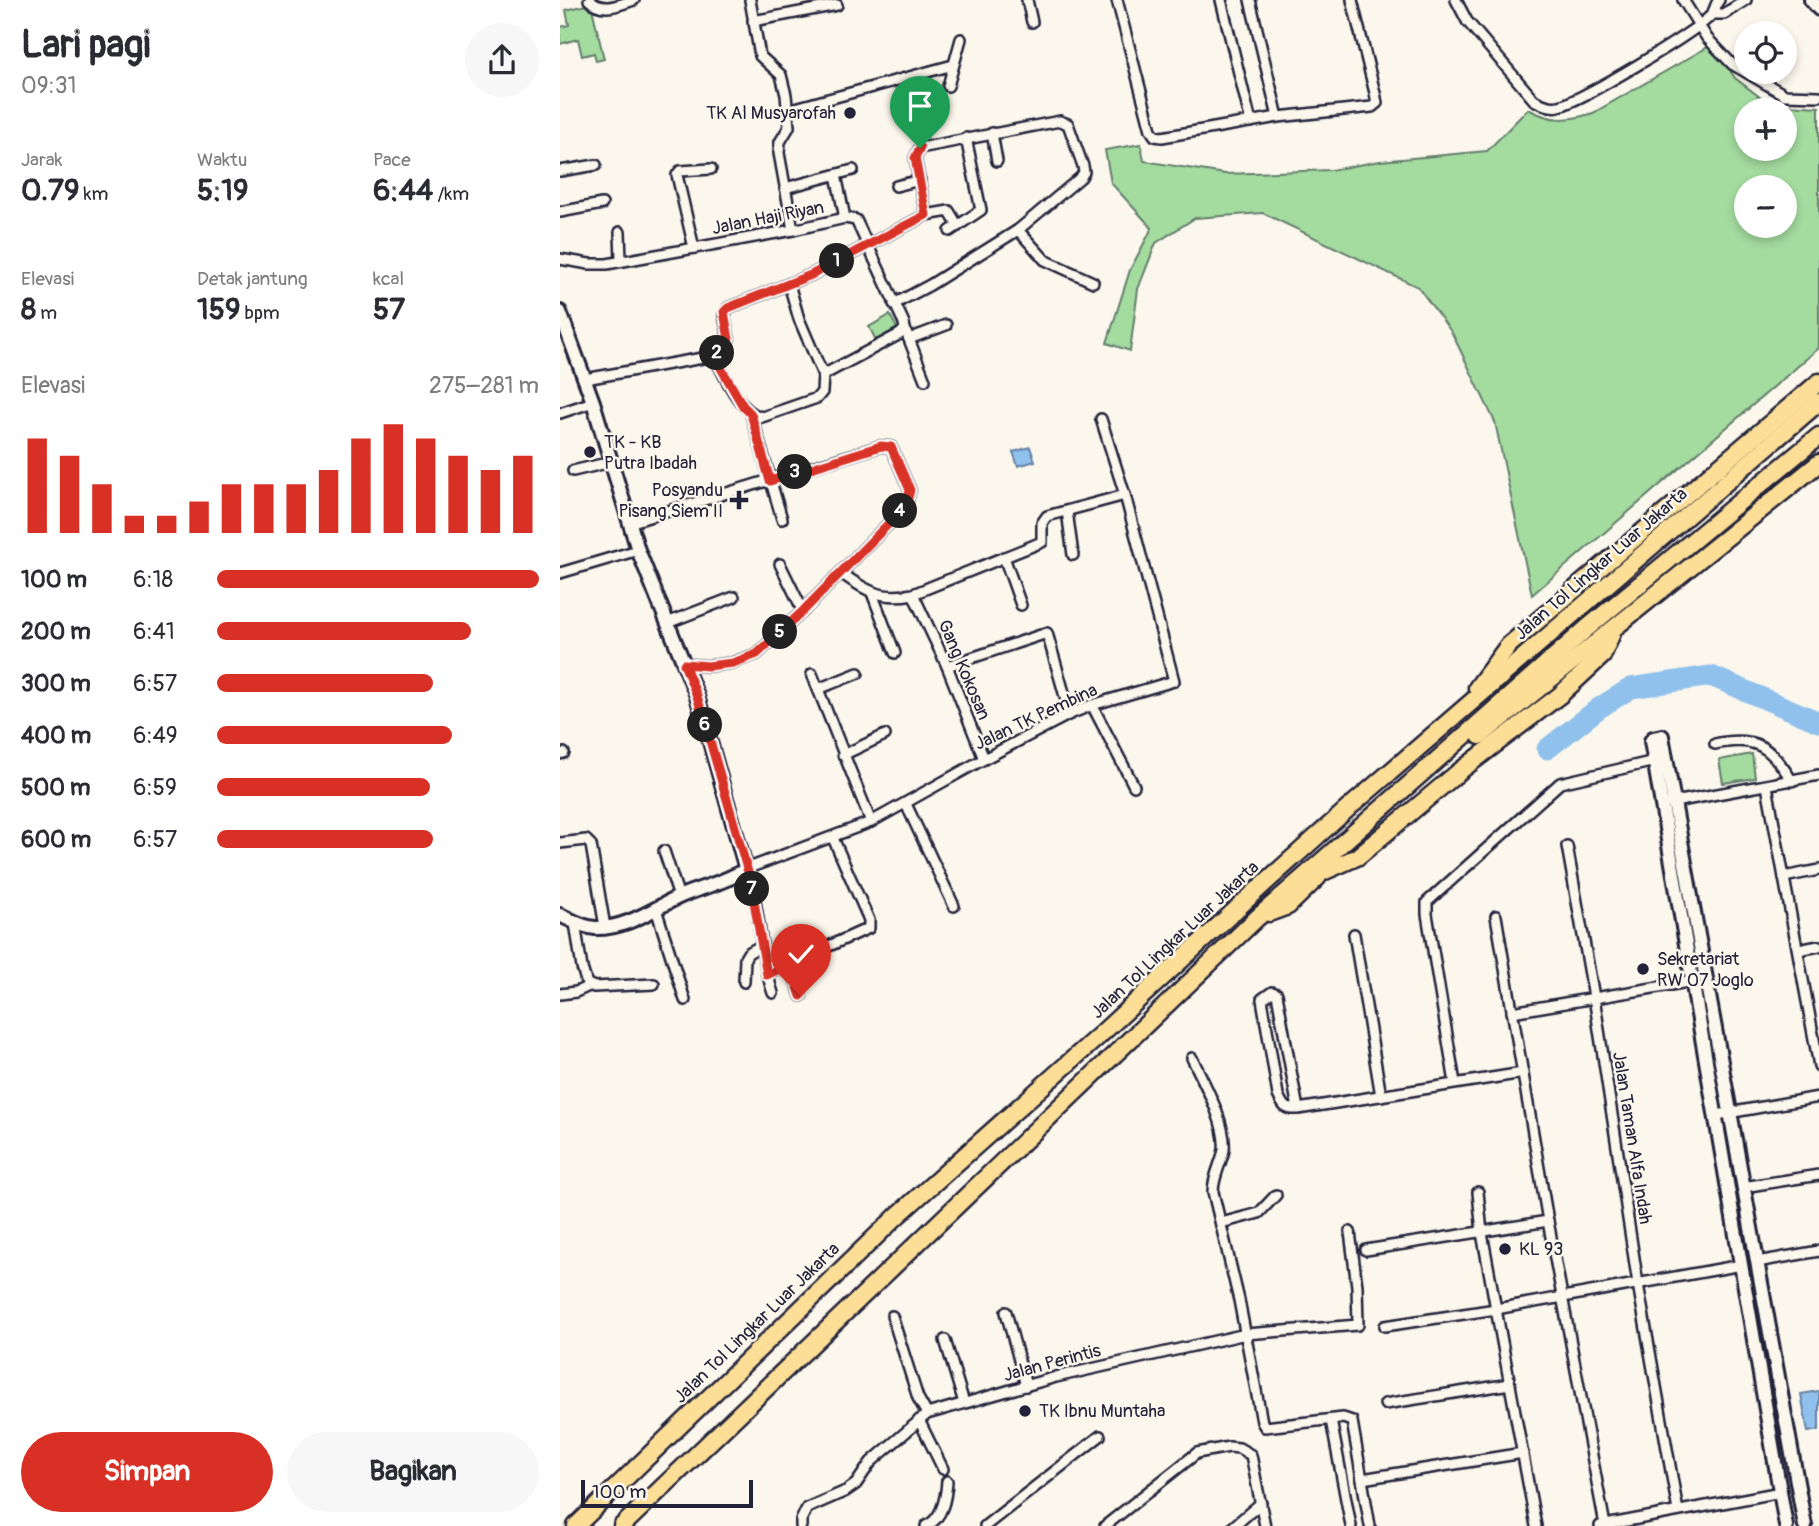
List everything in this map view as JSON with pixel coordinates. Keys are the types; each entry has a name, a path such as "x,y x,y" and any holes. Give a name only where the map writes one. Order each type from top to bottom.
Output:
{"highway":[{"path":"1461,710 1508,646 1819,382"},
{"name":"Jalan Tol Lingkar Luar Jakarta","path":"576,1526 897,1216 1352,805 1819,402"},
{"path":"622,1526 1257,918 1586,629 1819,436"},
{"path":"1257,918 1288,906 1449,760 1819,463"}],"street":[{"path":"589,0 597,6 608,8 634,0"},
{"path":"750,0 760,56 780,75 788,110 789,127 779,147 793,230"},
{"path":"1027,0 1032,22"},
{"path":"1117,0 1152,134 1162,137 1278,117 1372,107 1377,103 1352,0"},
{"path":"1221,0 1251,122"},
{"path":"1250,0 1278,117"},
{"path":"1456,0 1467,21 1491,52 1534,100 1556,107 1585,96 1698,24 1712,14 1719,0"},
{"path":"1683,0 1707,38 1732,64 1785,95 1819,96"},
{"path":"1712,14 1724,14 1746,0"},
{"path":"1811,0 1819,9"},
{"path":"753,21 837,5"},
{"path":"948,86 961,39"},
{"path":"788,110 953,65"},
{"path":"894,304 1018,230 1081,177 1083,166 1069,124 1060,121 920,148 915,158 926,215"},
{"path":"992,133 997,161"},
{"path":"585,379 714,356 729,339 724,315 726,310 789,284 926,215 949,211 954,229 981,210 966,138"},
{"path":"560,171 596,165"},
{"path":"694,248 677,175 680,172 710,169"},
{"path":"785,188 853,170"},
{"path":"836,175 845,218"},
{"path":"896,186 920,180"},
{"path":"560,212 602,204"},
{"name":"Jalan Haji Riyan","path":"560,259 589,264 621,261 845,218 856,220 925,380"},
{"path":"1018,230 1045,260 1093,282"},
{"path":"620,232 621,261"},
{"path":"751,414 762,417 812,401 822,392 823,375 799,319 789,284"},
{"path":"560,312 563,328 593,402 638,550 697,696 756,908 767,975 773,993"},
{"path":"823,375 905,334 946,325"},
{"path":"714,356 743,406 751,414 782,519"},
{"path":"560,412 593,402"},
{"name":"Jalan TK Pembina","path":"746,869 871,822 1070,714 1174,681 1125,495 1101,419"},
{"path":"629,523 870,449 891,447 910,490 910,496 902,510 757,654 733,663 708,666 684,664"},
{"path":"573,471 611,462"},
{"path":"841,573 872,593 891,596 913,594 1042,542 1043,519 1125,495"},
{"path":"1067,511 1073,555"},
{"path":"560,573 638,550"},
{"path":"1004,557 1021,605"},
{"path":"780,564 803,611"},
{"path":"872,593 895,653"},
{"name":"Gang Kokosan","path":"913,594 947,666 984,759"},
{"path":"667,623 734,597"},
{"path":"947,666 1047,633 1070,714"},
{"path":"818,689 858,673"},
{"path":"812,674 871,822"},
{"path":"1092,705 1134,786"},
{"path":"843,755 885,735"},
{"path":"1786,1526 1694,981 1668,803 1662,736 1651,739 1668,803 1731,1113 1805,1526"},
{"path":"1715,744 1740,740 1759,744 1780,761 1792,781"},
{"path":"1455,1083 1426,914 1427,902 1560,783 1655,761"},
{"path":"1668,803 1819,775"},
{"path":"1767,786 1815,1026 1819,1066"},
{"path":"906,804 954,906"},
{"path":"767,975 867,929 870,925 833,838"},
{"path":"560,843 586,840 591,845 605,927"},
{"name":"Jalan Taman Alfa Indah","path":"1567,846 1678,1511"},
{"path":"664,851 679,897"},
{"path":"560,915 576,925 593,928 630,921 746,869"},
{"path":"1784,877 1819,870"},
{"path":"656,909 685,999"},
{"path":"1496,916 1602,1525 1781,1492"},
{"path":"576,925 582,968 589,986"},
{"path":"1354,934 1381,1096"},
{"path":"744,982 745,958 748,953 762,945"},
{"path":"1798,950 1819,946"},
{"path":"790,964 801,996"},
{"path":"1513,1012 1694,981"},
{"path":"560,994 576,992 589,986 654,984"},
{"path":"1298,1109 1277,994 1272,992 1262,999 1278,1095 1284,1108 1298,1109 1523,1073"},
{"path":"1192,1058 1217,1114 1224,1141 1213,1182 1213,1192 1262,1422 1265,1427 1343,1418 1352,1421 1370,1526"},
{"path":"1717,1115 1819,1097"},
{"path":"1744,1187 1819,1175"},
{"path":"1478,1192 1482,1233 1536,1526"},
{"path":"1221,1223 1259,1213 1276,1195"},
{"path":"1366,1250 1548,1221"},
{"name":"Jalan Perintis","path":"801,1526 807,1508 856,1484 871,1462 923,1417 1026,1386 1245,1334 1358,1325 1357,1286 1350,1231"},
{"path":"1757,1262 1819,1251"},
{"path":"1385,1326 1562,1298 1742,1265"},
{"path":"1006,1312 1026,1386"},
{"path":"892,1315 923,1417 943,1469"},
{"path":"945,1340 964,1403"},
{"path":"1385,1404 1510,1384"},
{"path":"1331,1420 1351,1526"},
{"path":"985,1526 1100,1436"},
{"path":"1105,1526 1197,1453 1213,1448 1239,1448 1251,1455 1265,1526"},
{"path":"1362,1479 1523,1453"},
{"path":"926,1526 938,1519 947,1481"},
{"path":"1234,1526 1261,1503"}],"green space":[{"path":"591,4 604,59 596,61 594,53 582,56 578,39 560,44 560,27 569,25 566,10"},
{"path":"1713,44 1734,76 1734,84 1743,84 1761,98 1734,98 1734,161 1797,161 1797,106 1819,107 1819,348 1532,595 1495,422 1452,333 1418,287 1263,213 1195,218 1156,243 1138,289 1130,351 1107,343 1130,270 1152,228 1111,183 1105,150 1141,144 1144,161 1225,174 1331,170 1380,161 1487,151 1528,109 1560,119 1593,113"},
{"path":"890,315 897,328 876,340 869,327"},
{"path":"1752,754 1755,778 1723,783 1719,760"}],"water":[{"path":"1030,447 1035,461 1018,466 1013,452"},
{"path":"1819,1391 1819,1430 1808,1432 1801,1394"}],"waterway":[{"path":"1547,749 1599,708 1631,688 1711,676 1819,722"}],"place":[{"name":"TK Al Musyarofah","path":"850,113"},
{"name":"TK - KB Putra Ibadah","path":"590,452"},
{"name":"Posyandu Pisang Siem II","path":"739,500"},
{"name":"Sekretariat RW 07 Joglo","path":"1643,969"},
{"name":"KL 93","path":"1505,1249"},
{"name":"TK Ibnu Muntaha","path":"1025,1411"}],"route":[{"path":"801,996 790,964 767,975 750,879 697,696 684,664 708,666 733,663 757,654 902,510 910,496 910,490 891,447 881,446 770,481 751,414 743,406 714,356 729,339 724,312 728,308 811,275 926,215 915,158 915,153 920,148"}]}
